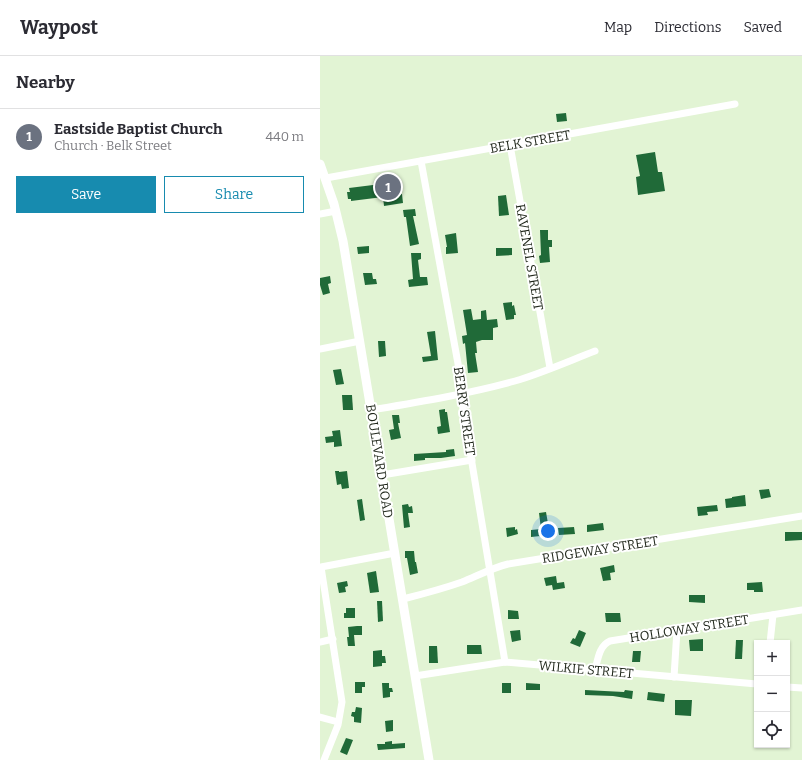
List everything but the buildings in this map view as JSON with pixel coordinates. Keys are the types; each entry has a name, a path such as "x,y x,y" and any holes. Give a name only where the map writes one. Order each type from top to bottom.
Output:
{"street":[{"name":"BELK STREET","path":"326,178 735,104"},
{"name":"RAVENEL STREET","path":"510,145 550,368"},
{"name":"BERRY STREET","path":"421,161 461,380 461,393 505,662"},
{"name":"BOULEVARD ROAD","path":"320,164 336,211 343,241 429,760"},
{"path":"320,214 336,211"},
{"path":"320,349 360,342"},
{"path":"371,410 461,393 516,380 595,351"},
{"path":"382,475 472,460"},
{"name":"RIDGEWAY STREET","path":"402,599 434,591 498,566 802,516"},
{"path":"324,760 342,708 342,694 320,565 395,553"},
{"name":"HOLLOWAY STREET","path":"595,670 601,650 607,643 614,640 802,610"},
{"path":"770,640 773,615"},
{"path":"674,677 677,630"},
{"path":"320,642 333,639"},
{"name":"WILKIE STREET","path":"415,676 484,664 505,662 754,684"},
{"path":"790,687 802,688"},
{"path":"320,717 338,722"}],"place":[{"name":"Eastside Baptist Church","path":"388,187"}]}
